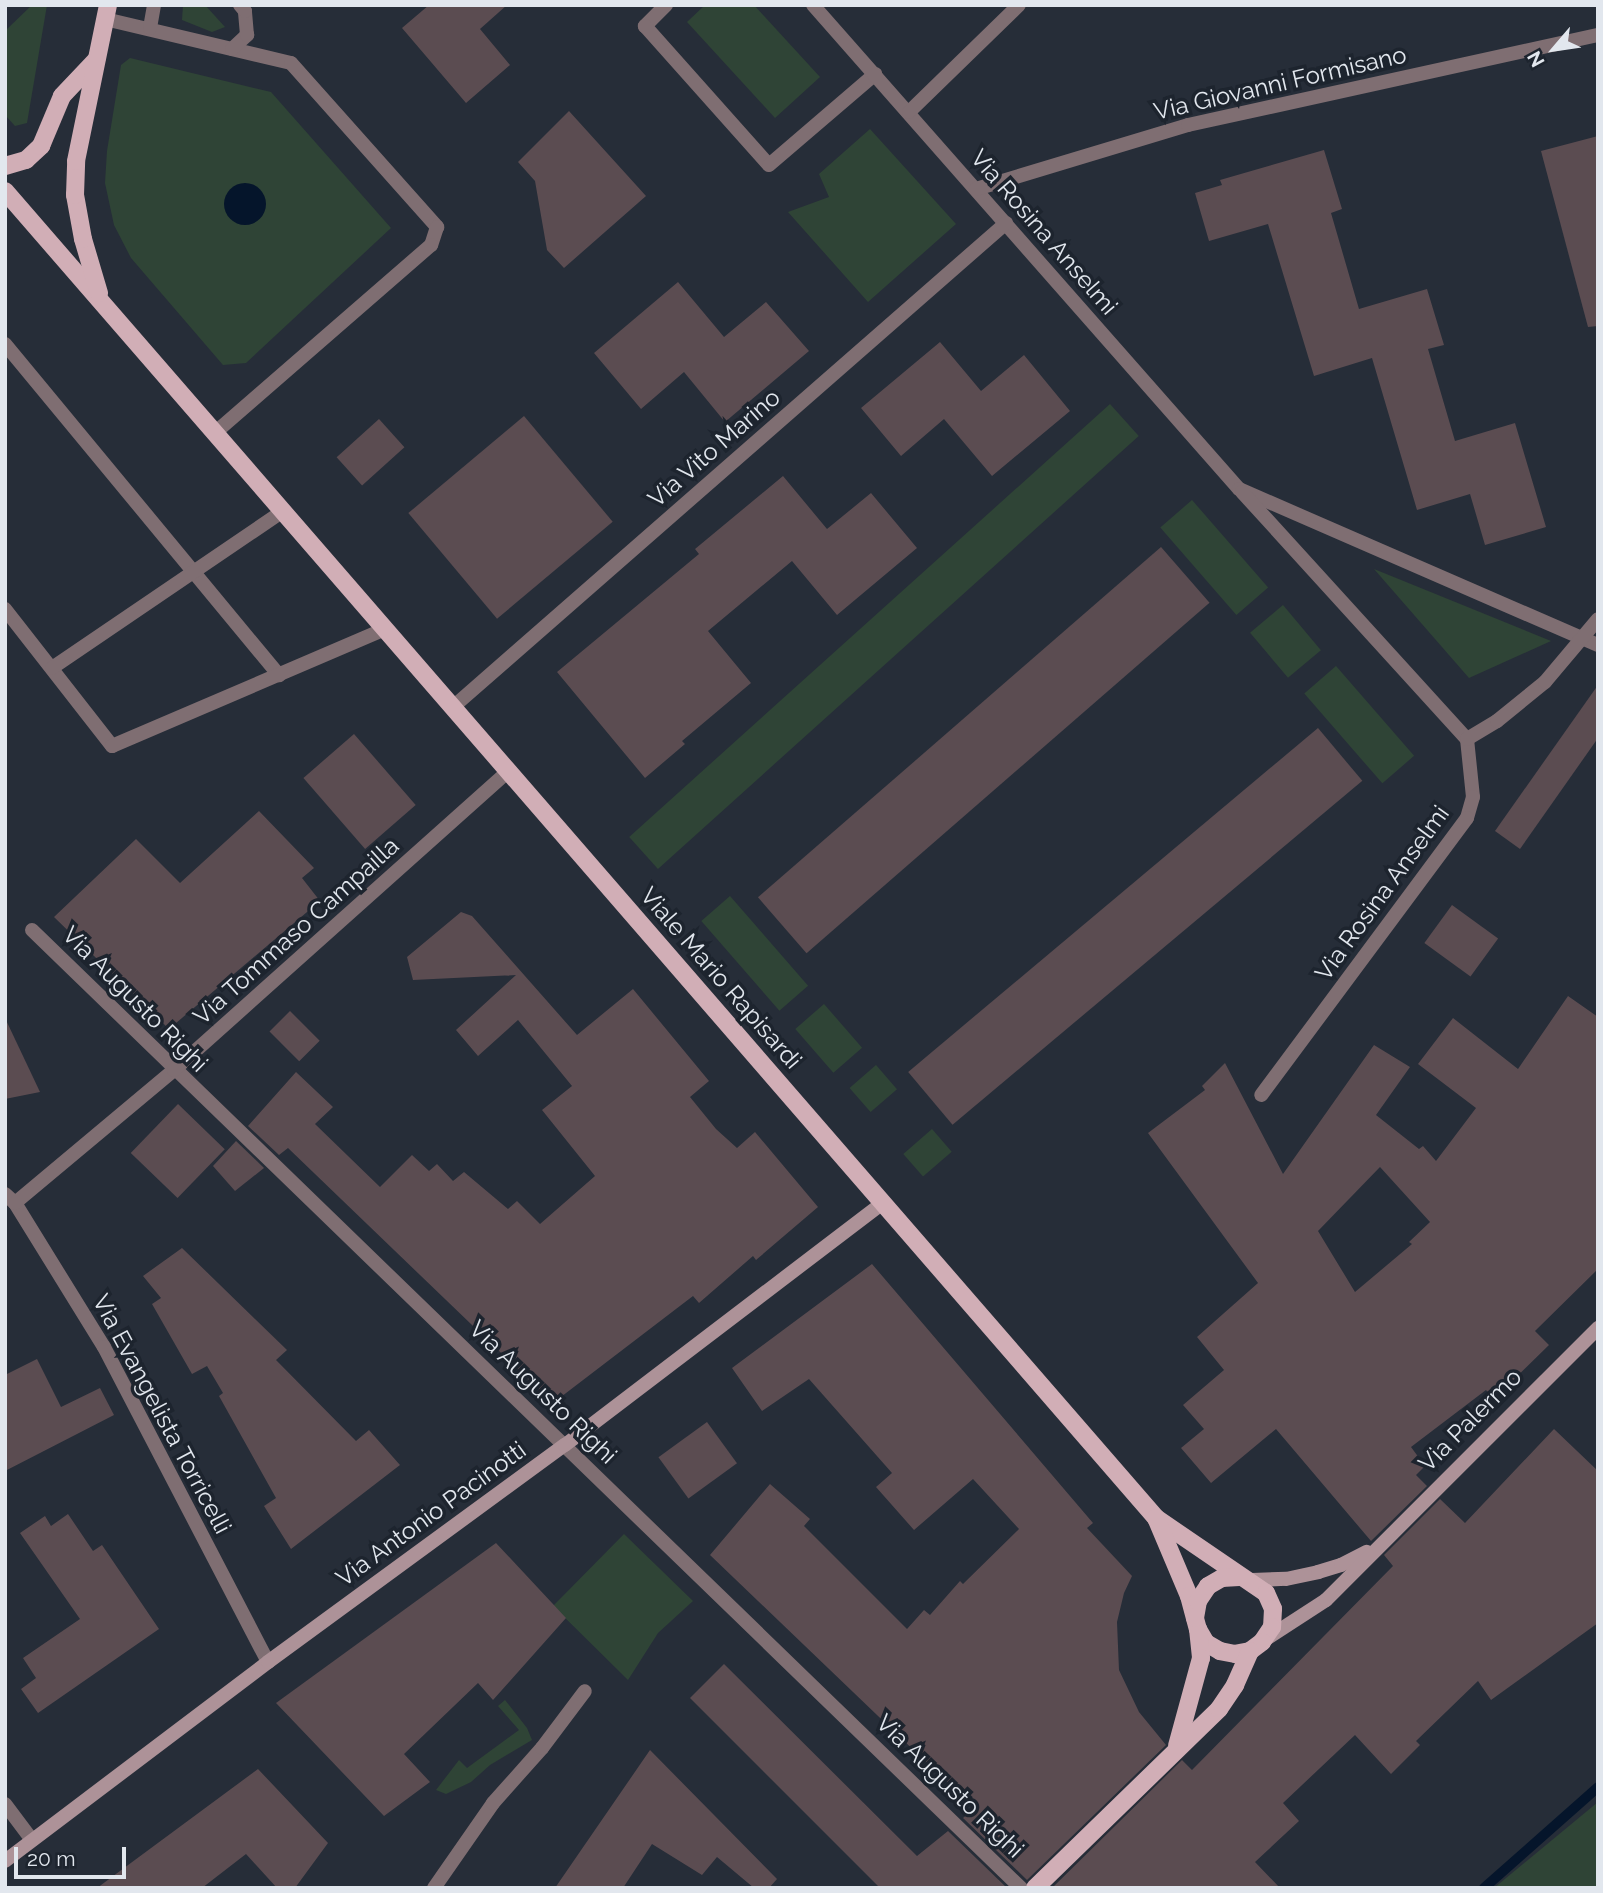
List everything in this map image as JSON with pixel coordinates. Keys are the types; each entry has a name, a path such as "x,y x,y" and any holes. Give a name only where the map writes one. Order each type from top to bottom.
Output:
{"main road":[{"path":"101,300 83,239 75,195 76,161 107,12"},
{"path":"5,166 26,160 41,146 62,96 96,60"},
{"name":"Viale Mario Rapisardi","path":"5,191 1156,1518"},
{"name":"Via Antonio Pacinotti","path":"5,1861 268,1662 565,1445 883,1203"},
{"name":"Via Palermo","path":"1256,1646 1326,1600 1598,1328"},
{"path":"1035,1888 1219,1709 1256,1646 1272,1627 1273,1609 1266,1592 1156,1518"},
{"path":"1156,1518 1206,1643 1220,1651 1235,1654 1256,1646"},
{"path":"1174,1753 1201,1658 1197,1623 1198,1601 1208,1586 1223,1578 1286,1579 1318,1572 1341,1565 1378,1546"}],"street":[{"path":"150,28 154,5"},
{"path":"232,49 247,35 245,11 240,5"},
{"path":"666,5 645,26 769,165 875,74"},
{"name":"Via Rosina Anselmi","path":"813,5 1239,489 1467,739 1474,797 1466,818 1261,1095"},
{"path":"909,112 1019,5"},
{"path":"107,12 150,28 291,63 437,227 432,245 215,433"},
{"name":"Via Giovanni Formisano","path":"976,189 1188,125 1598,35"},
{"name":"Via Vito Marino","path":"453,707 1006,223"},
{"path":"5,344 278,675"},
{"name":"Via Rosina Anselmi","path":"1239,489 1598,645"},
{"path":"52,668 283,511"},
{"path":"5,609 112,746 385,629"},
{"path":"1467,739 1497,721 1545,682 1598,619"},
{"name":"Via Tommaso Campailla","path":"10,1198 174,1070 508,771"},
{"name":"Via Augusto Righi","path":"32,930 1021,1888"},
{"name":"Via Evangelista Torricelli","path":"10,1198 104,1347 268,1662"},
{"path":"434,1888 493,1803 542,1748 585,1691"},
{"path":"5,1804 32,1840"}],"green space":[{"path":"32,5 47,5 27,123 15,126 5,115 5,31"},
{"path":"183,5 205,5 225,27 212,32 182,20"},
{"path":"705,5 754,5 820,77 775,118 687,22"},
{"path":"130,58 271,92 391,228 246,363 223,365 131,258 114,225 105,183 107,151 121,65"},
{"path":"870,129 956,224 868,302 788,212 829,197 819,174"},
{"path":"1110,404 1139,436 658,869 629,837"},
{"path":"1192,500 1268,588 1236,615 1160,528"},
{"path":"1374,569 1551,641 1469,678"},
{"path":"1283,605 1321,650 1288,678 1250,633"},
{"path":"1336,666 1414,756 1382,783 1304,694"},
{"path":"730,896 808,986 779,1011 701,921"},
{"path":"824,1004 862,1048 833,1073 795,1029"},
{"path":"876,1065 897,1089 871,1112 850,1088"},
{"path":"932,1129 952,1152 923,1177 903,1154"},
{"path":"624,1534 693,1601 658,1633 628,1680 553,1606"},
{"path":"505,1700 527,1728 532,1740 490,1765 471,1782 446,1794 436,1790 459,1760 467,1768 519,1730 498,1706"},
{"path":"1598,1802 1598,1888 1494,1888"}],"water":[{"path":"245,183 260,189 266,204 260,219 245,225 230,219 224,204 230,189"}],"building":[{"path":"429,5 507,5 480,29 510,65 466,103 402,28"},
{"path":"569,111 646,196 564,268 547,250 535,181 518,162"},
{"path":"1598,136 1598,326 1588,327 1541,151"},
{"path":"1324,150 1342,209 1331,213 1359,309 1427,289 1444,345 1428,349 1455,441 1515,423 1546,527 1485,545 1470,494 1417,510 1372,358 1314,376 1268,224 1209,241 1195,193 1222,185 1220,180"},
{"path":"678,282 724,337 766,302 809,351 725,422 684,372 641,409 594,353"},
{"path":"940,342 981,391 1024,355 1070,411 992,476 944,419 901,456 861,408"},
{"path":"524,416 613,522 497,619 408,513"},
{"path":"379,419 404,447 362,485 337,457"},
{"path":"783,476 827,529 871,493 917,548 837,615 792,561 708,631 751,683 682,741 685,744 645,778 557,672 699,554 695,549"},
{"path":"1161,547 1210,603 807,953 758,897"},
{"path":"1598,685 1598,738 1520,849 1495,831"},
{"path":"1318,728 1362,781 953,1125 908,1072"},
{"path":"354,734 416,805 365,849 303,778"},
{"path":"259,811 314,868 302,878 320,901 169,1029 54,917 136,839 180,883"},
{"path":"1452,905 1498,939 1470,977 1424,943"},
{"path":"461,912 472,916 577,1035 633,989 709,1081 690,1097 716,1129 737,1148 755,1132 818,1207 756,1260 753,1256 699,1303 693,1296 553,1403 288,1148 279,1155 248,1126 296,1072 333,1107 315,1124 380,1187 412,1155 429,1171 437,1164 453,1181 464,1172 508,1209 517,1201 540,1224 595,1176 542,1110 572,1086 518,1020 478,1056 456,1030 516,975 413,980 407,957"},
{"path":"1568,996 1598,1017 1598,1269 1535,1331 1549,1345 1494,1399 1486,1390 1411,1447 1425,1466 1416,1475 1427,1486 1371,1541 1276,1429 1211,1483 1181,1448 1204,1429 1183,1405 1224,1370 1197,1337 1258,1283 1148,1133 1205,1090 1202,1086 1225,1063 1283,1174 1374,1045 1410,1067 1376,1115 1419,1149 1423,1146 1436,1161 1476,1108 1418,1064 1453,1018 1518,1069","holes":["1380,1167 1430,1222 1409,1242 1412,1244 1355,1292 1318,1231"]},
{"path":"290,1011 320,1041 299,1061 269,1032"},
{"path":"5,1018 40,1092 5,1099"},
{"path":"178,1104 225,1149 178,1198 131,1153"},
{"path":"236,1141 264,1168 235,1191 213,1166"},
{"path":"182,1248 287,1350 276,1360 356,1441 369,1430 400,1465 291,1549 264,1506 276,1498 219,1396 223,1393 207,1366 192,1374 152,1304 161,1298 143,1276"},
{"path":"872,1264 1093,1523 1087,1528 1132,1576 1124,1593 1117,1622 1119,1670 1139,1712 1166,1745 1027,1880 963,1818 974,1808 710,1555 770,1484 810,1519 804,1526 907,1629 924,1610 930,1615 960,1581 963,1584 1019,1529 973,1479 914,1530 876,1487 892,1473 809,1379 762,1411 732,1368"},
{"path":"37,1359 61,1407 100,1388 114,1415 5,1471 5,1375"},
{"path":"707,1422 737,1463 688,1499 658,1457"},
{"path":"1554,1429 1598,1471 1598,1623 1491,1700 1478,1681 1416,1741 1420,1745 1391,1774 1355,1735 1283,1803 1299,1821 1255,1862 1280,1888 1052,1888 1182,1760 1192,1770 1393,1566 1384,1555 1440,1499 1465,1523"},
{"path":"68,1514 93,1551 102,1545 159,1629 38,1713 21,1689 36,1678 23,1658 80,1619 20,1533 45,1516 51,1526"},
{"path":"496,1543 566,1618 493,1700 478,1683 404,1754 430,1782 384,1816 276,1703"},
{"path":"724,1664 917,1856 948,1831 1007,1888 880,1888 690,1698"},
{"path":"650,1750 777,1879 769,1888 754,1888 717,1857 702,1875 652,1844 623,1888 555,1888"},
{"path":"258,1769 328,1843 295,1888 277,1888 246,1854 202,1888 97,1888"}],"waterway":[{"path":"1484,1888 1598,1787"}]}
